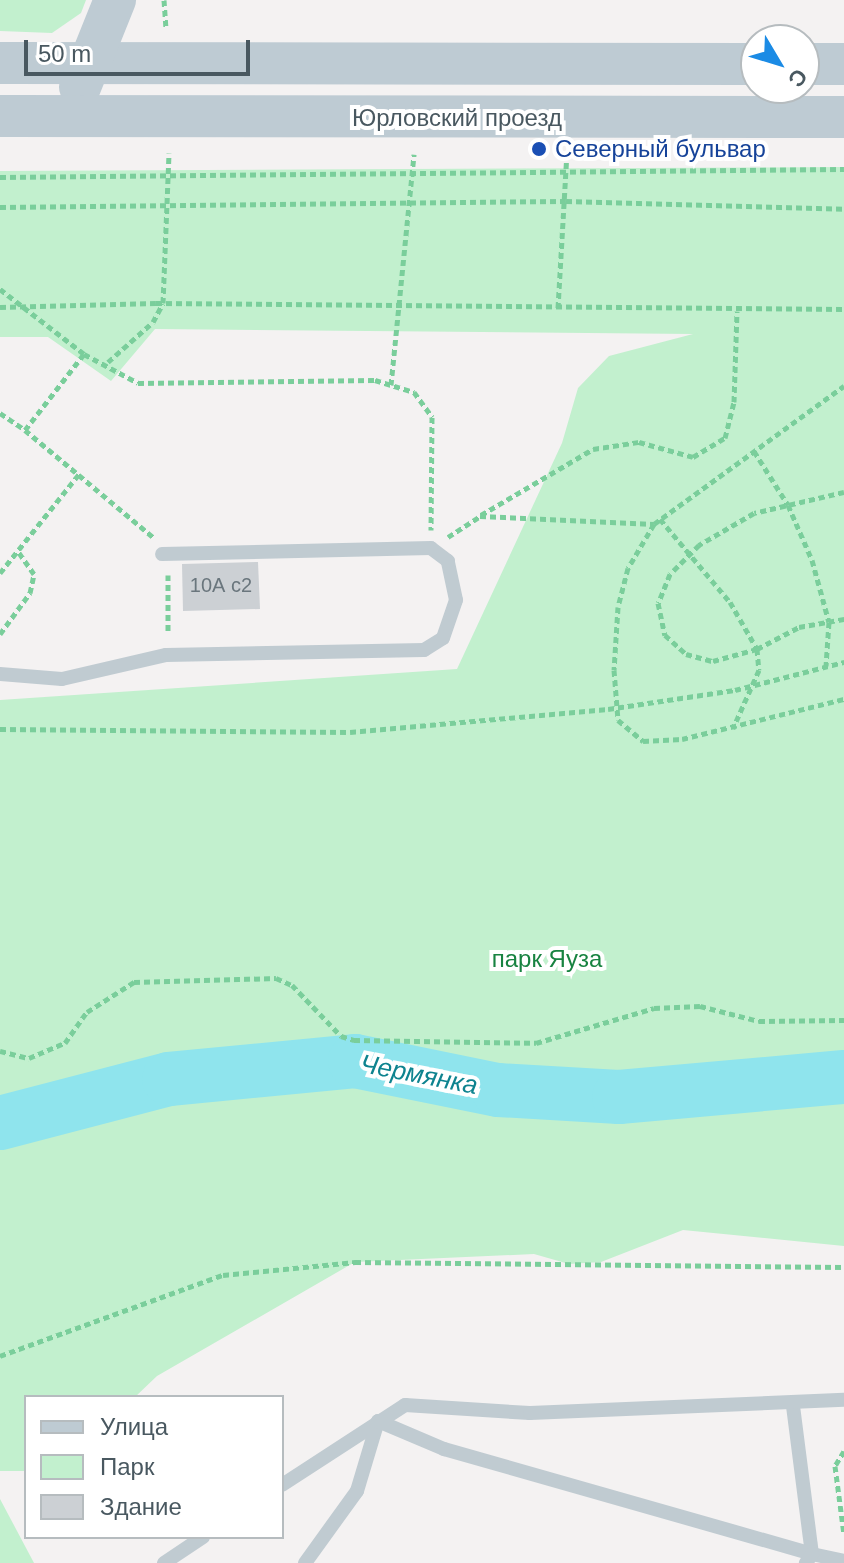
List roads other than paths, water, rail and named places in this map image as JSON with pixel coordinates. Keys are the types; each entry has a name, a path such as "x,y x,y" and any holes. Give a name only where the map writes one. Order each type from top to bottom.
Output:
{"main road":[{"path":"70,114 115,0"},
{"path":"0,63 740,64"},
{"path":"820,64 844,64"},
{"name":"Юрловский проезд","path":"0,116 70,114 167,119 844,117"}],"lane":[{"path":"0,674 62,679 166,655 424,650 443,638 456,600 448,561 431,548 162,554"},
{"path":"284,1484 405,1405 530,1413 793,1406 844,1400"},
{"path":"793,1406 809,1558"},
{"path":"378,1421 444,1449 809,1558 844,1561"},
{"path":"305,1563 357,1491 378,1421"},
{"path":"164,1563 200,1539"}],"waterway":[{"name":"Чермянка","path":"0,1123 169,1079 355,1061 498,1090 619,1097 844,1077"}],"place":[{"name":"Северный бульвар","path":"539,149"}],"park label":[{"name":"парк Яуза","path":"547,959"}]}
